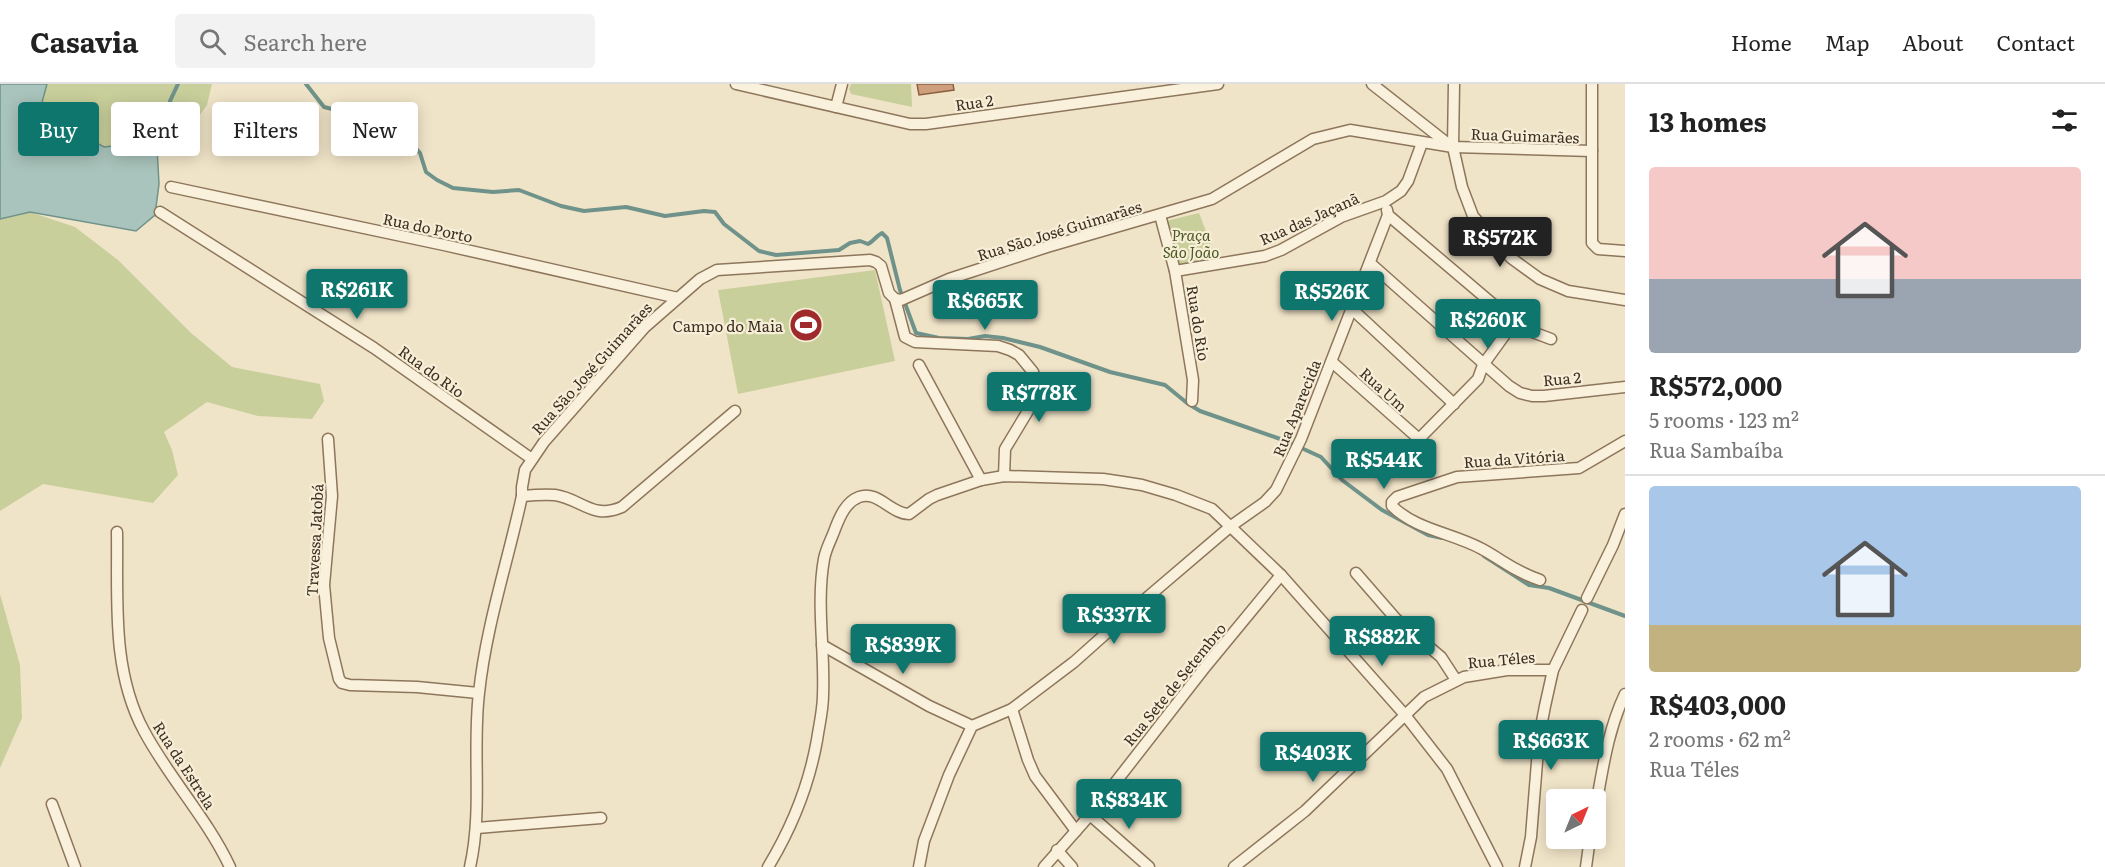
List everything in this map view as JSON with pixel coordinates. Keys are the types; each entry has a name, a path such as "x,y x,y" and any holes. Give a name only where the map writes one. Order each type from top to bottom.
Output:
{"street":[{"name":"Rua 2","path":"736,84 891,122 910,124 926,124 1218,84"},
{"path":"836,107 842,84"},
{"name":"Rua Guimarães","path":"1372,84 1453,147 1592,152"},
{"path":"1454,84 1453,147 1462,187 1473,216 1511,258 1528,273 1551,285 1587,295 1625,300"},
{"path":"1592,84 1592,243 1598,249 1625,251"},
{"name":"Rua São José Guimarães","path":"470,867 477,828 478,693 500,585 522,496 525,470 544,442 645,327 700,279 717,270 870,260 881,266 889,293 902,298 982,268 1212,199 1313,138 1350,130 1453,147"},
{"name":"Rua das Jaçanã","path":"1175,271 1265,256 1281,250 1341,217 1386,201 1401,191 1408,181 1422,143"},
{"name":"Rua do Porto","path":"171,187 678,298"},
{"path":"1386,201 1388,215 1514,322 1527,330 1551,339"},
{"name":"Rua do Rio","path":"160,213 374,348 532,459"},
{"name":"Rua do Rio","path":"1160,215 1175,271 1193,380 1192,401"},
{"name":"Rua Aparecida","path":"972,726 1012,709 1074,662 1231,526 1265,502 1276,490 1301,440 1388,215"},
{"name":"Rua 2","path":"1370,263 1483,365 1520,393 1532,396 1625,387"},
{"path":"902,298 902,330 909,340 998,346 1019,355 1033,372 1038,386 1037,396 1005,449 1004,476"},
{"path":"1352,309 1454,405 1478,379 1483,365 1514,322"},
{"name":"Rua Um","path":"1332,362 1417,438 1422,439 1454,405"},
{"path":"919,365 981,480"},
{"path":"522,496 557,496 590,510 612,511 622,507 735,411"},
{"name":"Travessa Jatobá","path":"328,439 332,496 324,585 329,638 339,679 342,683 350,685 417,687 478,693"},
{"name":"Rua da Vitória","path":"1540,580 1511,568 1481,549 1398,512 1392,506 1392,502 1397,497 1457,477 1579,468 1625,441"},
{"path":"768,867 781,845 803,794 816,743 823,699 822,577 825,556 840,516 849,503 857,497 875,497 897,511 909,514 929,499 981,480 1004,476 1103,479 1142,485 1212,509 1281,575 1405,715 1447,769 1497,867"},
{"path":"1587,598 1613,545 1625,514"},
{"name":"Rua da Estrela","path":"117,532 118,637 127,685 134,707 144,730 204,822 230,867"},
{"path":"1356,573 1396,619 1441,657 1456,680"},
{"name":"Rua Sete de Setembro","path":"1044,867 1090,815 1206,666 1281,575"},
{"path":"1525,867 1531,837 1539,737 1553,670 1582,610"},
{"path":"822,645 929,706 972,726 949,775 924,841 918,867"},
{"name":"Rua Téles","path":"1234,867 1305,811 1424,697 1464,677 1507,670 1553,670"},
{"path":"1599,789 1606,743 1625,694"},
{"path":"1012,709 1035,776 1076,831"},
{"path":"52,804 75,867"},
{"path":"1090,815 1149,867"},
{"path":"477,828 601,818"},
{"path":"1586,867 1588,849"},
{"path":"1057,850 1072,867"}],"green space":[{"path":"47,84 212,84 207,105 200,115 200,102 111,102 111,146 104,147 99,144 99,102 42,102"},
{"path":"851,84 911,84 912,107 851,94 849,89"},
{"path":"30,212 75,227 118,260 191,333 232,367 320,384 324,401 312,419 258,416 207,402 164,432 172,450 178,475 153,503 43,484 0,511 0,219"},
{"name":"Praça São João","path":"1199,213 1217,260 1178,267 1166,221"},
{"name":"Campo do Maia","path":"875,270 895,361 738,394 718,290"},
{"path":"0,594 20,665 22,718 0,768"}],"water":[{"path":"0,84 47,84 42,102 18,102 18,156 99,156 99,144 104,147 111,146 111,156 157,156 159,184 155,215 136,231 30,212 0,219"}],"building":[{"path":"917,84 953,84 954,90 919,95"}],"waterway":[{"path":"170,102 178,84"},
{"path":"306,84 324,107 369,118 386,127 403,144 414,146 420,153 426,172 453,188 493,192 519,190 561,206 584,211 626,207 665,216 704,211 715,212 724,224 759,251 776,255 839,250 850,243 860,241 868,244 882,233 887,238 900,290 916,333 939,338 968,339 985,336 1003,338 1040,347 1110,372 1165,385 1200,411 1286,441 1321,457 1342,480 1382,510 1428,535 1442,538"},
{"path":"1484,556 1529,585 1549,588 1625,616"}],"place":[{"name":"Campo do Maia","path":"806,325"}]}
